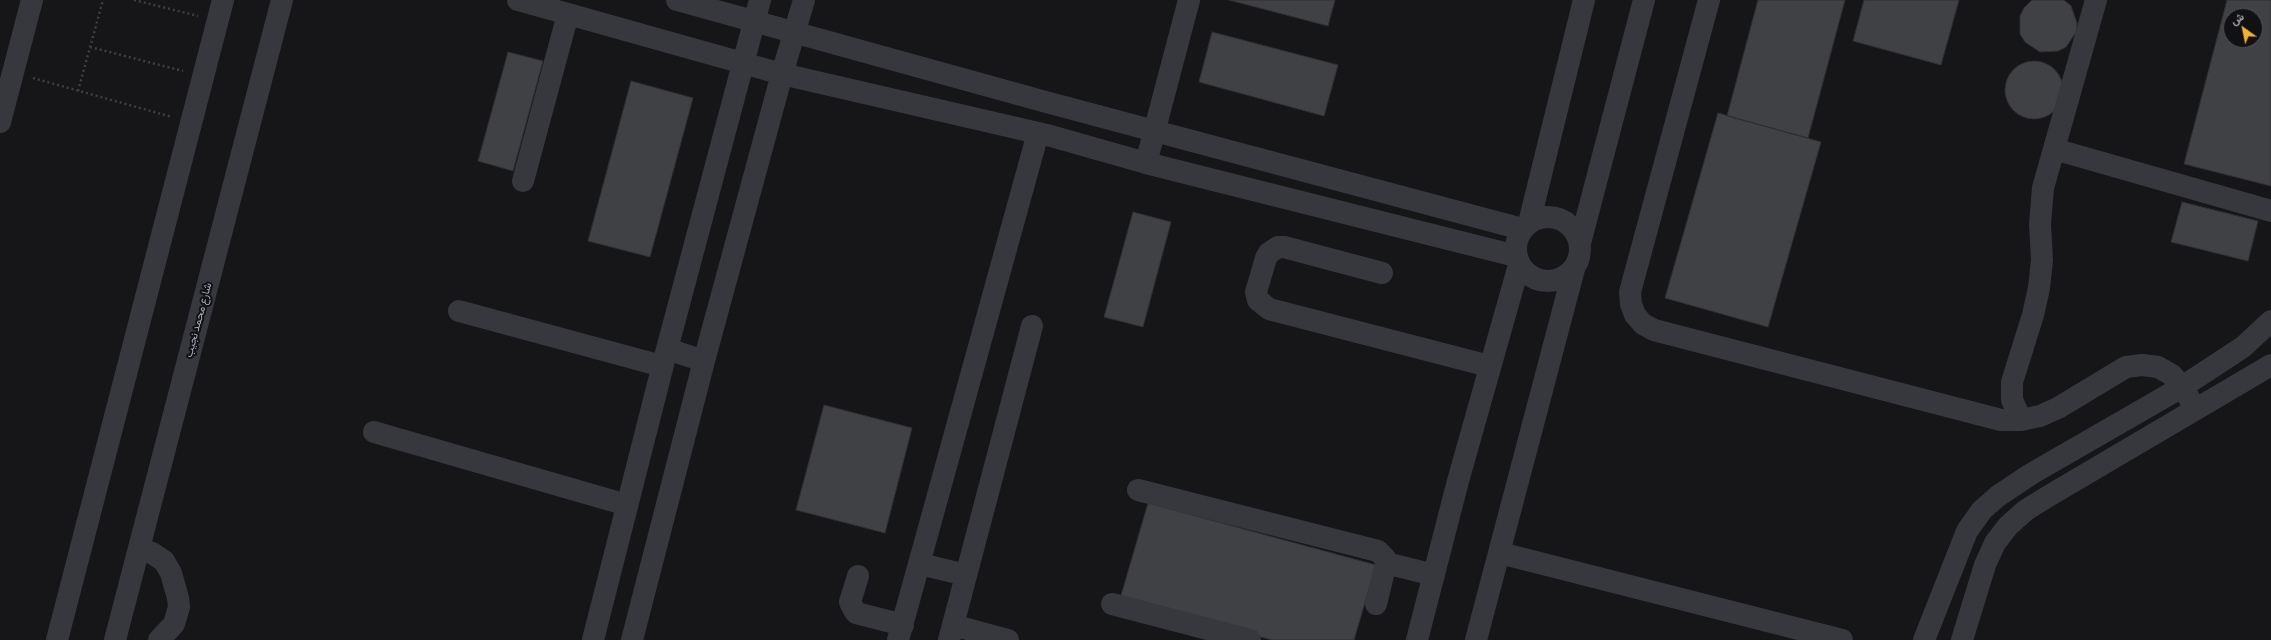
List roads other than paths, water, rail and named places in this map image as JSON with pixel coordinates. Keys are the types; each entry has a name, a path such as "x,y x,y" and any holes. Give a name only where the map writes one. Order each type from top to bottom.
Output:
{"street":[{"path":"0,122 32,0"},
{"name":"شارع محمد نجيب","path":"115,640 282,0"},
{"path":"518,0 782,74 1038,133 1146,163 1518,260 1524,272 1541,281 1559,279 1574,269"},
{"path":"677,0 1046,102 1525,226 1537,219 1555,218 1571,227 1580,243"},
{"path":"593,640 664,358 760,0"},
{"path":"632,640 704,361 782,74 804,0"},
{"path":"1146,163 1189,0"},
{"path":"1417,640 1518,260 1518,238 1525,226 1584,0"},
{"path":"1476,640 1574,269 1580,252 1580,243 1644,0"},
{"path":"1708,0 1630,292 1631,304 1635,315 1643,324 1654,330 2001,420 2021,420 2040,416 2058,408 2126,368 2142,365 2158,367 2172,375 2182,387 2196,409"},
{"path":"2021,420 2012,400 2012,382 2033,315 2039,288 2042,260 2040,206 2054,149 2096,0"},
{"path":"57,640 220,10"},
{"path":"523,181 568,14"},
{"path":"858,576 850,602 856,613 901,632 1038,133"},
{"path":"2054,149 2271,211"},
{"path":"1382,273 1284,247 1278,247 1269,253 1266,258 1256,292 1258,300 1269,309 1489,366"},
{"path":"459,311 664,358 704,361"},
{"path":"1924,640 1967,531 1982,510 1998,496 2031,474 2182,387 2243,347 2271,321"},
{"path":"1008,640 951,632 1032,326"},
{"path":"1962,640 1985,565 1995,543 2008,526 2026,510 2047,496 2271,365"},
{"path":"374,432 627,505"},
{"path":"1138,490 1378,551 1385,558 1386,563 1376,604"},
{"path":"139,548 152,553 164,561 171,573 178,598 179,607 174,624 159,640"},
{"path":"1500,553 1842,640"},
{"path":"1386,563 1434,575"},
{"path":"920,564 966,575"},
{"path":"1112,604 1250,640"}]}
